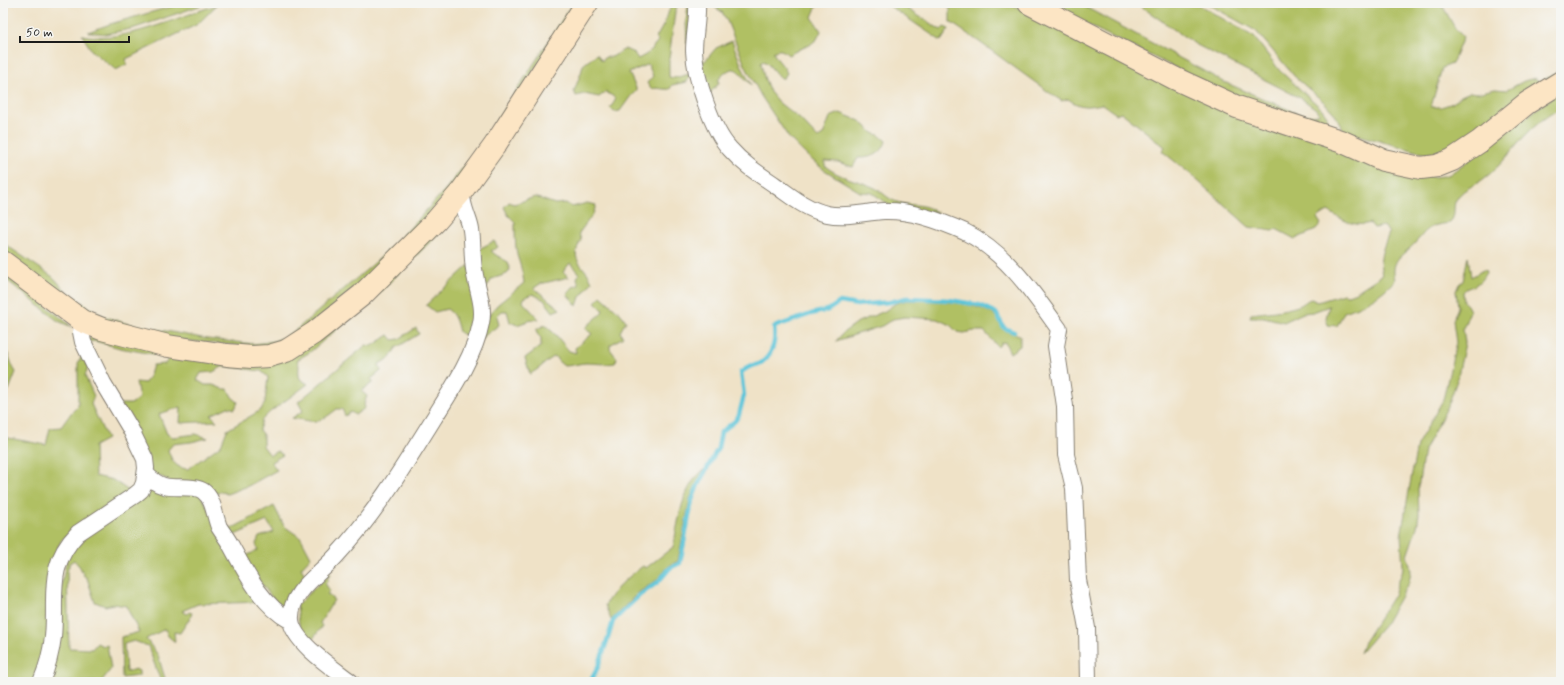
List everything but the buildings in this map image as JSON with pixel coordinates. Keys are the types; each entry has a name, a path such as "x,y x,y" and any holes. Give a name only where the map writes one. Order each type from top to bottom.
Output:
{"main road":[{"path":"3,262 82,321 102,329 150,342 252,358 269,356 286,351 314,333 362,295 436,221 461,192 495,145 587,3"},
{"path":"1029,3 1174,78 1237,107 1343,142 1383,160 1421,168 1437,166 1452,160 1479,142 1527,103 1561,82"}],"street":[{"path":"697,3 694,52 696,68 706,103 720,137 743,163 812,210 828,214 843,215 883,211 901,212 941,223 966,233 981,242 1004,261 1033,294 1059,329 1056,346 1065,406 1066,455 1075,495 1078,580 1087,628 1088,682"},
{"path":"351,682 305,644 294,632 291,621 294,602 300,592 333,560 359,531 406,462 450,392 469,357 481,323 481,310 473,268 471,228 464,209 461,192"},
{"path":"41,682 46,670 53,637 55,577 64,550 78,533 141,490 146,474 141,450 103,383 83,342 81,332 82,321"},
{"path":"146,474 155,483 164,486 202,490 211,501 220,527 248,576 280,615 291,621"}],"green space":[{"path":"184,3 208,3 135,28 106,34 88,32 110,24"},
{"path":"573,3 578,3 476,158 413,233 317,322 271,349 170,339 90,316 3,251 3,243 53,277 65,290 88,307 103,316 125,323 207,339 254,344 274,341 285,337 297,329 378,260 444,191 482,144"},
{"path":"672,3 694,3 687,44 686,21 688,5 683,4 677,6 669,59 669,77 674,78 690,74 687,82 672,85 670,89 651,89 647,83 653,76 648,64 629,73 637,90 620,111 614,112 610,108 615,101 614,97 606,92 599,97 584,94 576,96 574,91 583,65 597,54 602,61 605,57 612,57 625,49 634,53 638,59 647,54 658,41 656,38 664,24"},
{"path":"708,3 752,3 756,5 785,6 792,3 818,3 812,17 821,31 817,39 811,44 788,55 781,50 773,52 787,73 784,78 780,78 767,63 763,61 761,63 764,77 770,92 778,102 800,119 818,138 823,135 830,117 840,113 860,121 873,133 879,135 886,141 882,150 872,156 858,158 853,167 838,162 825,161 825,166 837,174 873,187 895,201 927,207 938,213 891,206 872,193 860,192 823,169 806,155 789,138 761,96 745,65 722,12"},
{"path":"885,3 898,3 941,30 944,27 949,29 941,41"},
{"path":"943,3 1009,3 1139,69 1432,177 1450,174 1561,91 1561,108 1549,115 1532,129 1492,172 1462,193 1456,200 1453,217 1450,223 1436,225 1425,232 1396,262 1394,266 1395,280 1372,299 1358,307 1344,312 1337,326 1328,325 1326,318 1329,306 1313,312 1303,313 1284,322 1264,317 1250,317 1251,314 1292,308 1311,299 1318,302 1343,294 1348,295 1356,292 1382,275 1381,258 1389,233 1384,226 1374,228 1370,223 1353,224 1328,211 1317,218 1321,224 1316,230 1295,239 1276,229 1272,231 1249,227 1162,151 1165,147 1121,112 1116,114 1102,104 1084,106 1068,99 1062,101 950,22 950,8"},
{"path":"1042,3 1078,3 1224,82 1299,114 1314,116 1319,114 1316,109 1302,99 1195,44 1136,3 1196,3 1254,37 1280,71 1322,109 1327,116 1327,127 1232,95"},
{"path":"1206,3 1436,3 1438,5 1442,5 1455,28 1463,37 1452,64 1442,68 1431,107 1441,107 1453,103 1461,96 1470,92 1477,93 1495,89 1507,90 1524,81 1535,78 1540,82 1561,70 1561,76 1444,154 1426,154 1344,131 1334,113 1325,103 1295,77 1256,31"},
{"path":"217,5 196,25 126,59 127,64 116,70 92,51 82,35 98,37 133,33"},
{"path":"732,41 751,85 738,71 732,69 718,80 719,83 708,95 698,61 705,61 716,48"},
{"path":"535,197 555,204 566,203 572,207 587,203 596,205 593,214 579,233 581,240 576,254 579,262 592,282 580,297 577,306 567,294 573,287 579,285 577,278 579,274 570,263 563,272 569,277 540,284 534,288 560,309 553,312 544,300 533,294 524,298 523,302 539,319 517,325 510,322 507,311 502,311 497,316 499,325 480,339 485,320 497,305 524,283 516,251 515,222 508,215 504,207 509,202 514,204"},
{"path":"456,212 460,212 377,295 310,352 297,360 300,379 308,384 270,412 262,420 259,430 263,435 263,446 270,455 277,451 283,455 271,462 277,470 248,486 227,494 220,491 210,496 179,485 151,472 120,404 131,404 139,398 136,382 145,383 150,375 153,365 165,364 170,357 120,348 95,341 89,342 89,339 92,336 264,365","holes":["224,366 261,371 268,377 265,402 261,410 227,430 221,445 188,469 177,465 173,461 168,450 173,444 208,438 196,434 173,437 167,434 159,414 181,407 180,423 217,421 211,415 228,407 235,409 238,402 232,397 228,389 223,389 213,385 205,385 197,380 201,373 213,372"]},
{"path":"494,241 498,247 491,251 508,262 510,270 507,274 492,279 487,287 481,290 477,250"},
{"path":"1468,256 1471,277 1483,270 1487,271 1479,282 1467,288 1463,292 1464,302 1470,311 1463,328 1465,343 1457,380 1448,406 1424,450 1418,489 1419,514 1417,527 1407,556 1411,571 1409,582 1385,624 1360,653 1364,642 1394,595 1402,573 1401,536 1417,445 1443,400 1456,343 1453,320 1458,307 1456,291 1459,284 1463,281"},
{"path":"469,265 475,303 474,330 464,335 459,332 455,319 450,311 447,309 435,312 426,305"},
{"path":"3,271 72,327 58,321 3,277"},
{"path":"601,296 621,314 626,321 620,332 623,337 610,345 610,349 617,358 615,363 584,363 564,366 555,356 530,374 525,358 541,346 541,338 537,334 537,329 545,325 556,335 569,351 576,353 575,348 592,334 585,328 601,314 603,310 595,302"},
{"path":"907,300 961,303 992,313 1005,329 1011,333 1020,335 1020,346 1010,353 1005,342 1001,343 998,347 984,331 964,333 957,332 950,325 937,319 905,317 893,319 882,326 836,341 844,332 858,322 885,311 896,303"},
{"path":"416,328 419,334 396,348 390,358 379,364 381,371 371,379 374,382 361,391 367,396 364,404 365,408 355,415 351,412 345,416 342,409 337,409 325,418 316,421 306,421 292,418 303,411 298,402 366,345 372,346 389,335 393,340 399,339"},
{"path":"3,348 8,354 12,366 16,372 9,390 3,390"},
{"path":"82,356 88,367 85,376 94,396 91,404 107,439 94,446 95,476 113,480 129,491 71,531 61,541 55,553 48,634 36,682 3,682 3,437 46,445 50,428 61,427 78,406 78,363"},
{"path":"704,469 690,499 678,561 669,566 657,580 638,593 611,620 605,605 612,594 643,566 646,568 673,547 685,496 693,481"},
{"path":"148,482 200,494 262,602 198,604 182,611 187,614 189,612 192,613 180,633 174,632 175,642 168,636 165,629 146,639 158,655 166,682 161,682 148,646 134,641 124,644 126,672 135,669 139,671 139,676 122,678 121,637 139,632 126,606 114,604 105,606 95,602 87,578 84,576 80,567 74,560 70,563 67,571 69,648 92,649 97,643 103,646 107,644 111,669 101,682 45,682 57,607 68,552"},
{"path":"274,506 284,526 301,538 311,557 301,568 307,578 284,609 279,607 242,558 258,550 256,544 259,537 274,532 267,521 230,537 227,531"},
{"path":"330,573 331,575 327,578 329,580 325,583 330,591 327,594 334,600 320,623 322,626 310,643 300,632 297,605"}],"waterway":[{"path":"590,682 598,667 613,621 640,595 658,582 670,568 680,563 692,500 698,485 718,448 721,432 735,421 739,415 744,395 741,372 748,367 761,363 768,356 773,347 774,327 811,314 828,310 840,302 857,305 890,302 907,298 950,300 979,305 996,313 1004,328 1014,332"}]}
